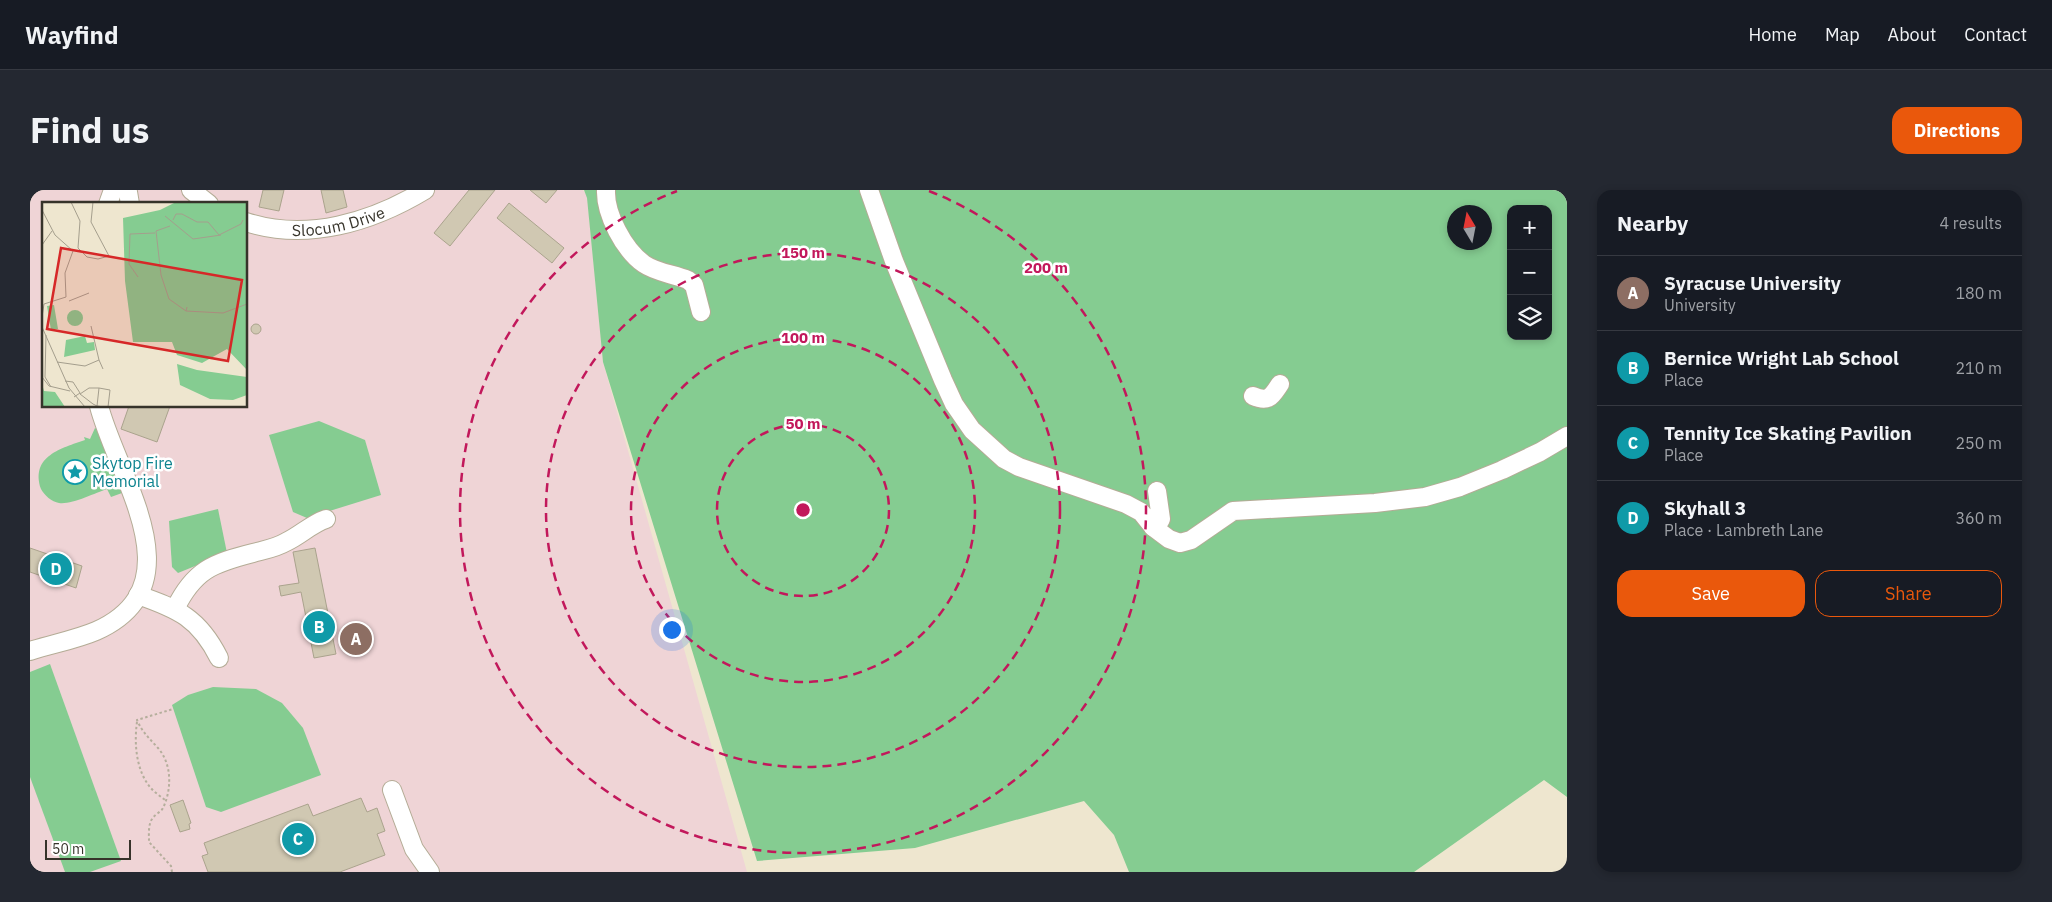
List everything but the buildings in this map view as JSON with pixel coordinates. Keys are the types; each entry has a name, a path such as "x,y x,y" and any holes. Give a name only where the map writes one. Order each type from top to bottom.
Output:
{"street":[{"path":"191,190 206,202"},
{"name":"Slocum Drive","path":"248,222 280,230 316,230 348,224 382,212 425,190"},
{"path":"606,190 606,200 611,219 631,250 644,264 688,280 694,285 701,312"},
{"path":"869,190 894,260 947,388 959,413 972,430 1004,459 1031,472 1126,504 1141,512 1153,527 1169,539 1180,542 1191,540 1233,511 1375,503 1425,497 1460,487 1502,470 1540,452 1567,436"},
{"path":"111,202 125,193"},
{"path":"1253,396 1261,400 1270,397 1280,384"},
{"path":"30,651 95,631 117,619 131,606 143,584 147,565 147,541 142,518 100,408"},
{"path":"1153,527 1157,526 1161,519 1157,491"},
{"path":"175,609 190,585 208,568 223,560 286,542 314,523 326,519"},
{"path":"138,595 175,609 188,618 209,638 218,658"},
{"path":"392,790 414,849 430,872"}],"path":[{"path":"137,720 173,708"},
{"path":"137,720 142,731 159,750 166,764 170,780 162,809 152,818 149,842 171,866 172,872"},
{"path":"137,720 135,739 142,772 149,786 165,800"}],"shaded area":[{"path":"30,190 583,190 587,195 603,362 747,872 30,872"}],"green space":[{"path":"584,190 1567,190 1567,797 1544,780 1414,872 1129,872 1114,835 1084,801 915,848 757,861 603,362 587,198"},
{"path":"319,421 365,440 381,495 307,518 293,512 269,435"},
{"path":"95,428 100,431 122,488 122,493 111,497 107,489 70,502 59,503 51,500 41,489 39,478 40,469 44,461 58,450 85,440 84,437 90,439"},
{"path":"218,509 227,553 178,573 172,567 169,521"},
{"path":"50,664 121,861 90,872 65,872 30,777 30,672"},
{"path":"213,687 256,689 282,703 303,728 321,775 221,812 206,807 172,705 188,695"}],"place":[{"name":"Skytop Fire Memorial","path":"75,472"},
{"name":"Skyhall 3","path":"56,569"},
{"name":"Bernice Wright Lab School","path":"319,627"},
{"name":"Syracuse University","path":"356,639"},
{"name":"Tennity Ice Skating Pavilion","path":"298,839"}]}
